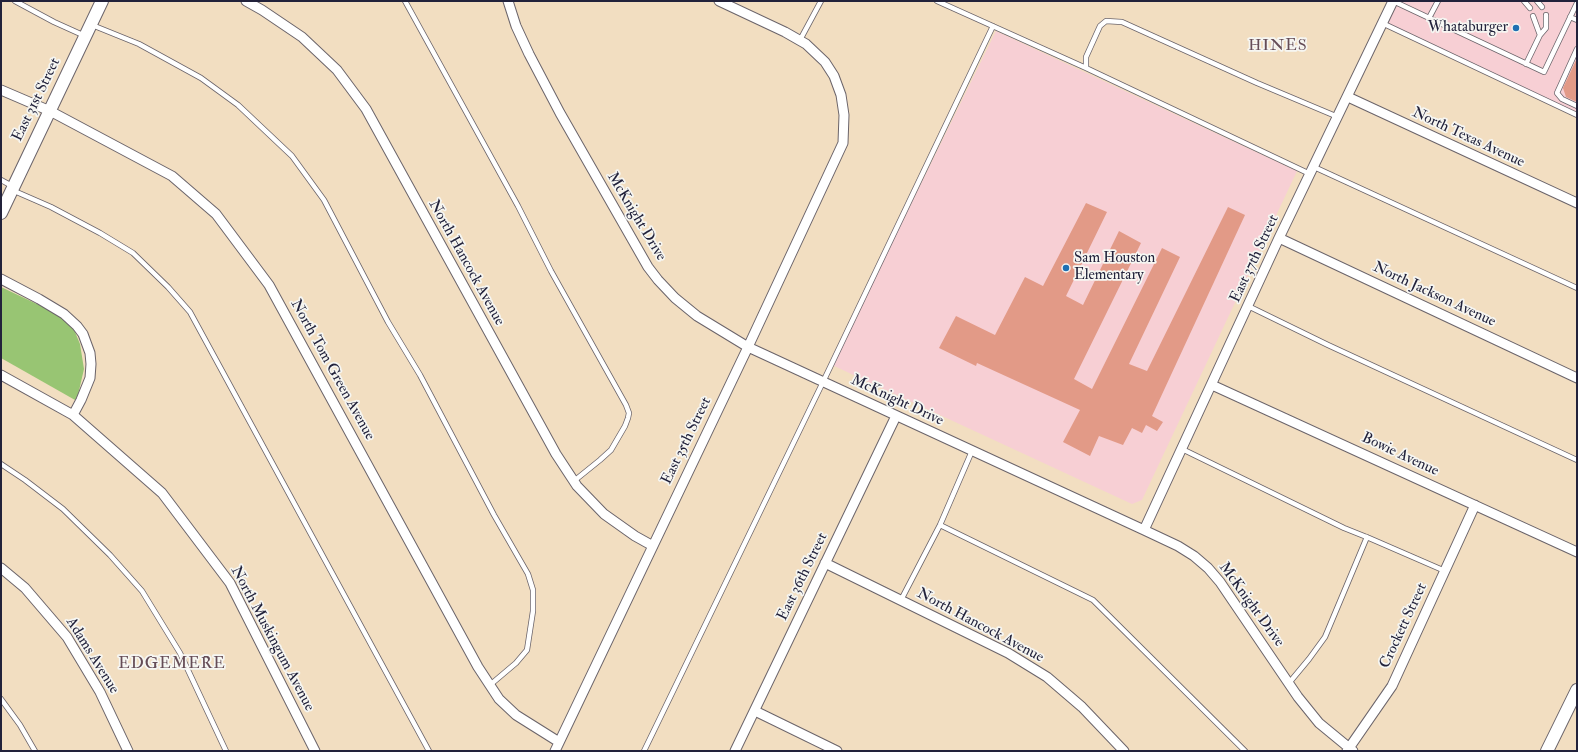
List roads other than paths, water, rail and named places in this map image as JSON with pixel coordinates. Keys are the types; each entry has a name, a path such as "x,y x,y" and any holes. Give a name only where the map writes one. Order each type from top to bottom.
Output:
{"street":[{"name":"East 31st Street","path":"1,213 102,1"},
{"name":"North Hancock Avenue","path":"246,1 302,37 337,70 366,109 556,454 574,481 604,514 635,536 653,546"},
{"name":"McKnight Drive","path":"508,1 516,26 535,67 564,120 648,267 675,298 697,316 748,347 1144,530 1178,546 1194,556 1208,568 1220,582 1289,683 1319,723 1349,750"},
{"path":"718,1 800,40"},
{"name":"East 37th Street","path":"1144,530 1279,238 1393,1"},
{"name":"East 35th Street","path":"555,751 748,347 843,143 844,115 841,95 834,76 818,54 800,40"},
{"name":"North Tom Green Avenue","path":"1,90 50,111 172,176 216,214 269,285 478,667 499,699 516,715 559,742"},
{"name":"North Texas Avenue","path":"1348,97 1577,203"},
{"name":"North Jackson Avenue","path":"1279,238 1577,378"},
{"path":"1,279 64,314 83,334 90,353 90,378 82,400 73,415"},
{"name":"North Muskingum Avenue","path":"1,376 73,415 162,493 230,583 315,751"},
{"name":"Bowie Avenue","path":"1212,384 1577,552"},
{"name":"East 36th Street","path":"735,751 896,416"},
{"name":"Crockett Street","path":"1349,750 1392,686 1475,505"},
{"name":"North Hancock Avenue","path":"826,563 1008,653 1047,677 1082,708 1124,751"},
{"name":"Adams Avenue","path":"1,568 25,588 67,636 100,692 128,751"},
{"path":"1547,751 1577,690"},
{"path":"755,711 834,750"}],"lane":[{"path":"15,1 85,36"},
{"path":"405,1 518,206 551,271 626,405 629,413 618,438 610,450 574,481"},
{"path":"800,40 821,1"},
{"path":"937,1 1577,288"},
{"path":"1393,1 1544,72 1577,3"},
{"path":"1430,18 1438,1"},
{"path":"1524,1 1530,8"},
{"path":"1537,1 1542,7"},
{"path":"1526,64 1540,35 1546,28 1546,15"},
{"path":"1533,16 1540,35"},
{"path":"1570,17 1577,20"},
{"path":"1086,68 1086,57 1100,26 1106,20 1122,22 1338,118"},
{"path":"1382,24 1577,115"},
{"path":"91,25 139,44 200,78 238,105 292,156 324,200 388,322 420,375 490,508 528,574 533,590 533,611 527,650 516,663 490,685"},
{"path":"644,751 823,382 993,26"},
{"path":"1577,49 1557,93 1562,99 1577,106"},
{"path":"1557,106 1562,99"},
{"path":"1,180 13,188 100,233 133,253 168,287 190,312 429,751"},
{"path":"1248,306 1328,345 1577,460"},
{"path":"1182,450 1344,528 1445,571"},
{"path":"901,600 940,525 972,451"},
{"path":"1,464 63,509 110,554 142,591 180,653 226,751"},
{"path":"940,525 1093,600 1245,751"},
{"path":"1289,683 1325,637 1367,537"},
{"path":"1,699 20,725 34,751"}],"place":[{"name":"Whataburger","path":"1516,28"},
{"name":"Sam Houston Elementary","path":"1066,268"}],"district":[{"name":"HINES","path":"1278,47"},
{"name":"EDGEMERE","path":"172,665"}]}
